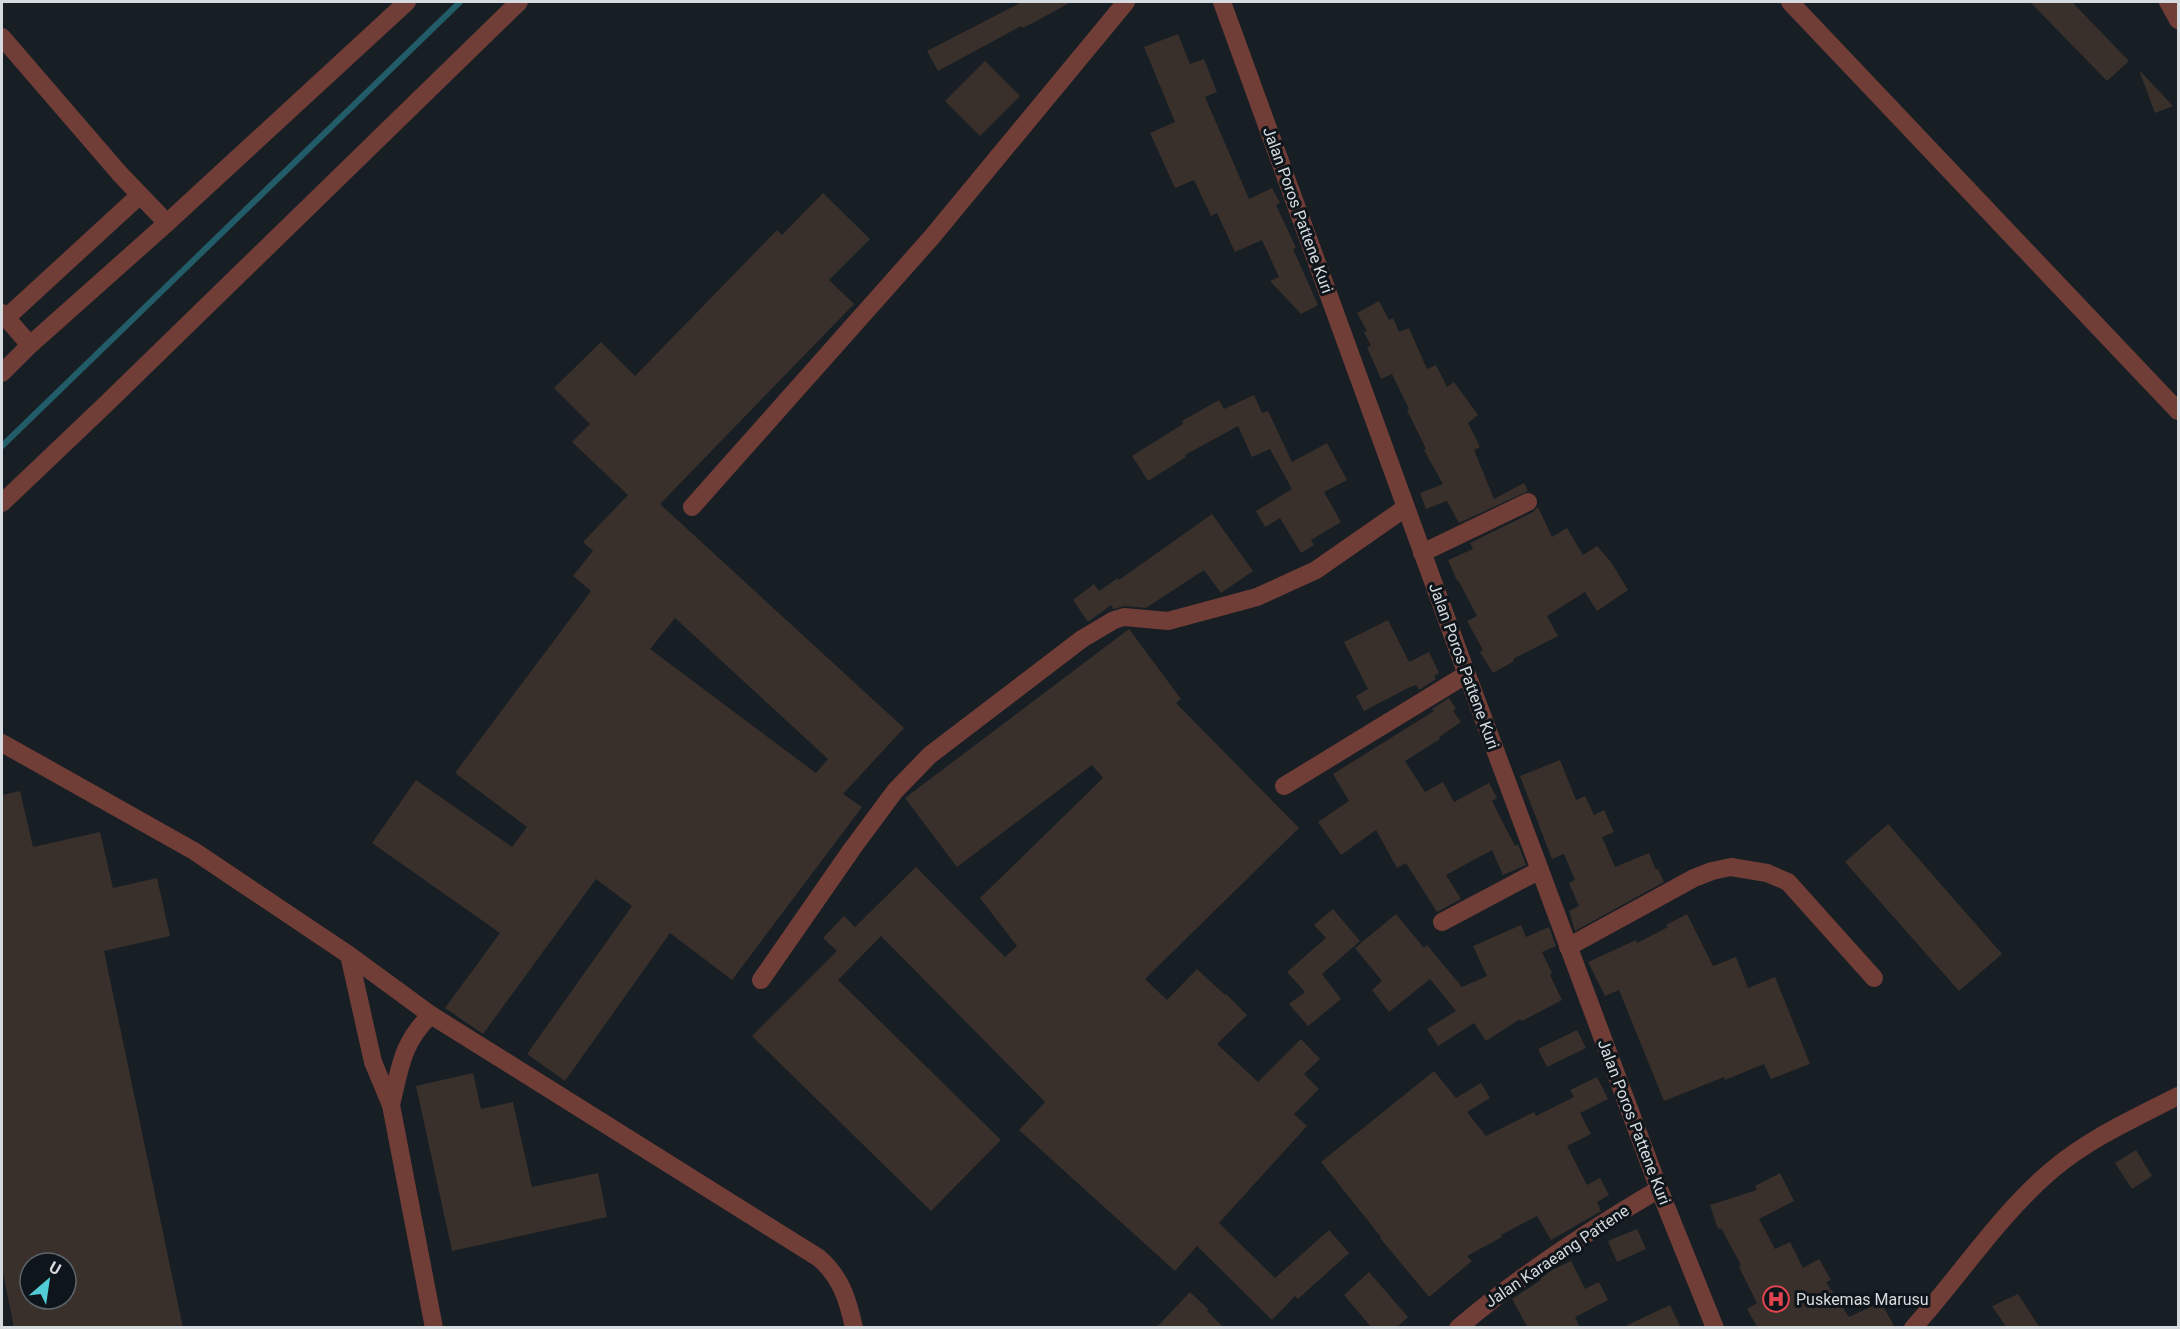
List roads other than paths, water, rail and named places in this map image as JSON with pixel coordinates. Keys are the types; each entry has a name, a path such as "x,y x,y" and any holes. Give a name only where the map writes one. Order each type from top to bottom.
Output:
{"street":[{"path":"2,373 407,2"},
{"path":"2,503 519,2"},
{"path":"692,507 931,238 1126,2"},
{"name":"Jalan Poros Pattene Kuri","path":"1222,2 1467,675 1659,1189 1715,1328"},
{"path":"1790,2 2178,411"},
{"path":"2168,2 2178,21"},
{"path":"2,37 167,223"},
{"path":"30,345 4,315 140,195"},
{"path":"1422,553 1528,502"},
{"path":"761,980 852,849 895,792 930,755 1082,639 1114,620 1124,617 1168,621 1257,597 1316,570 1405,508"},
{"path":"1284,786 1467,675"},
{"path":"2,743 194,851 349,955 431,1015 819,1258 837,1277 846,1295 854,1328"},
{"path":"1569,947 1694,878 1731,867 1767,873 1788,882 1874,978"},
{"path":"1442,921 1540,870"},
{"path":"349,955 373,1062 391,1105 434,1328"},
{"path":"391,1105 402,1057 417,1029 431,1015"},
{"path":"1913,1328 2012,1209 2053,1169 2109,1131 2178,1098"},
{"name":"Jalan Karaeang Pattene","path":"1458,1328 1499,1293 1597,1226 1659,1189"}],"waterway":[{"path":"2,446 460,2"}],"place":[{"name":"Puskemas Marusu","path":"1776,1299"}]}
